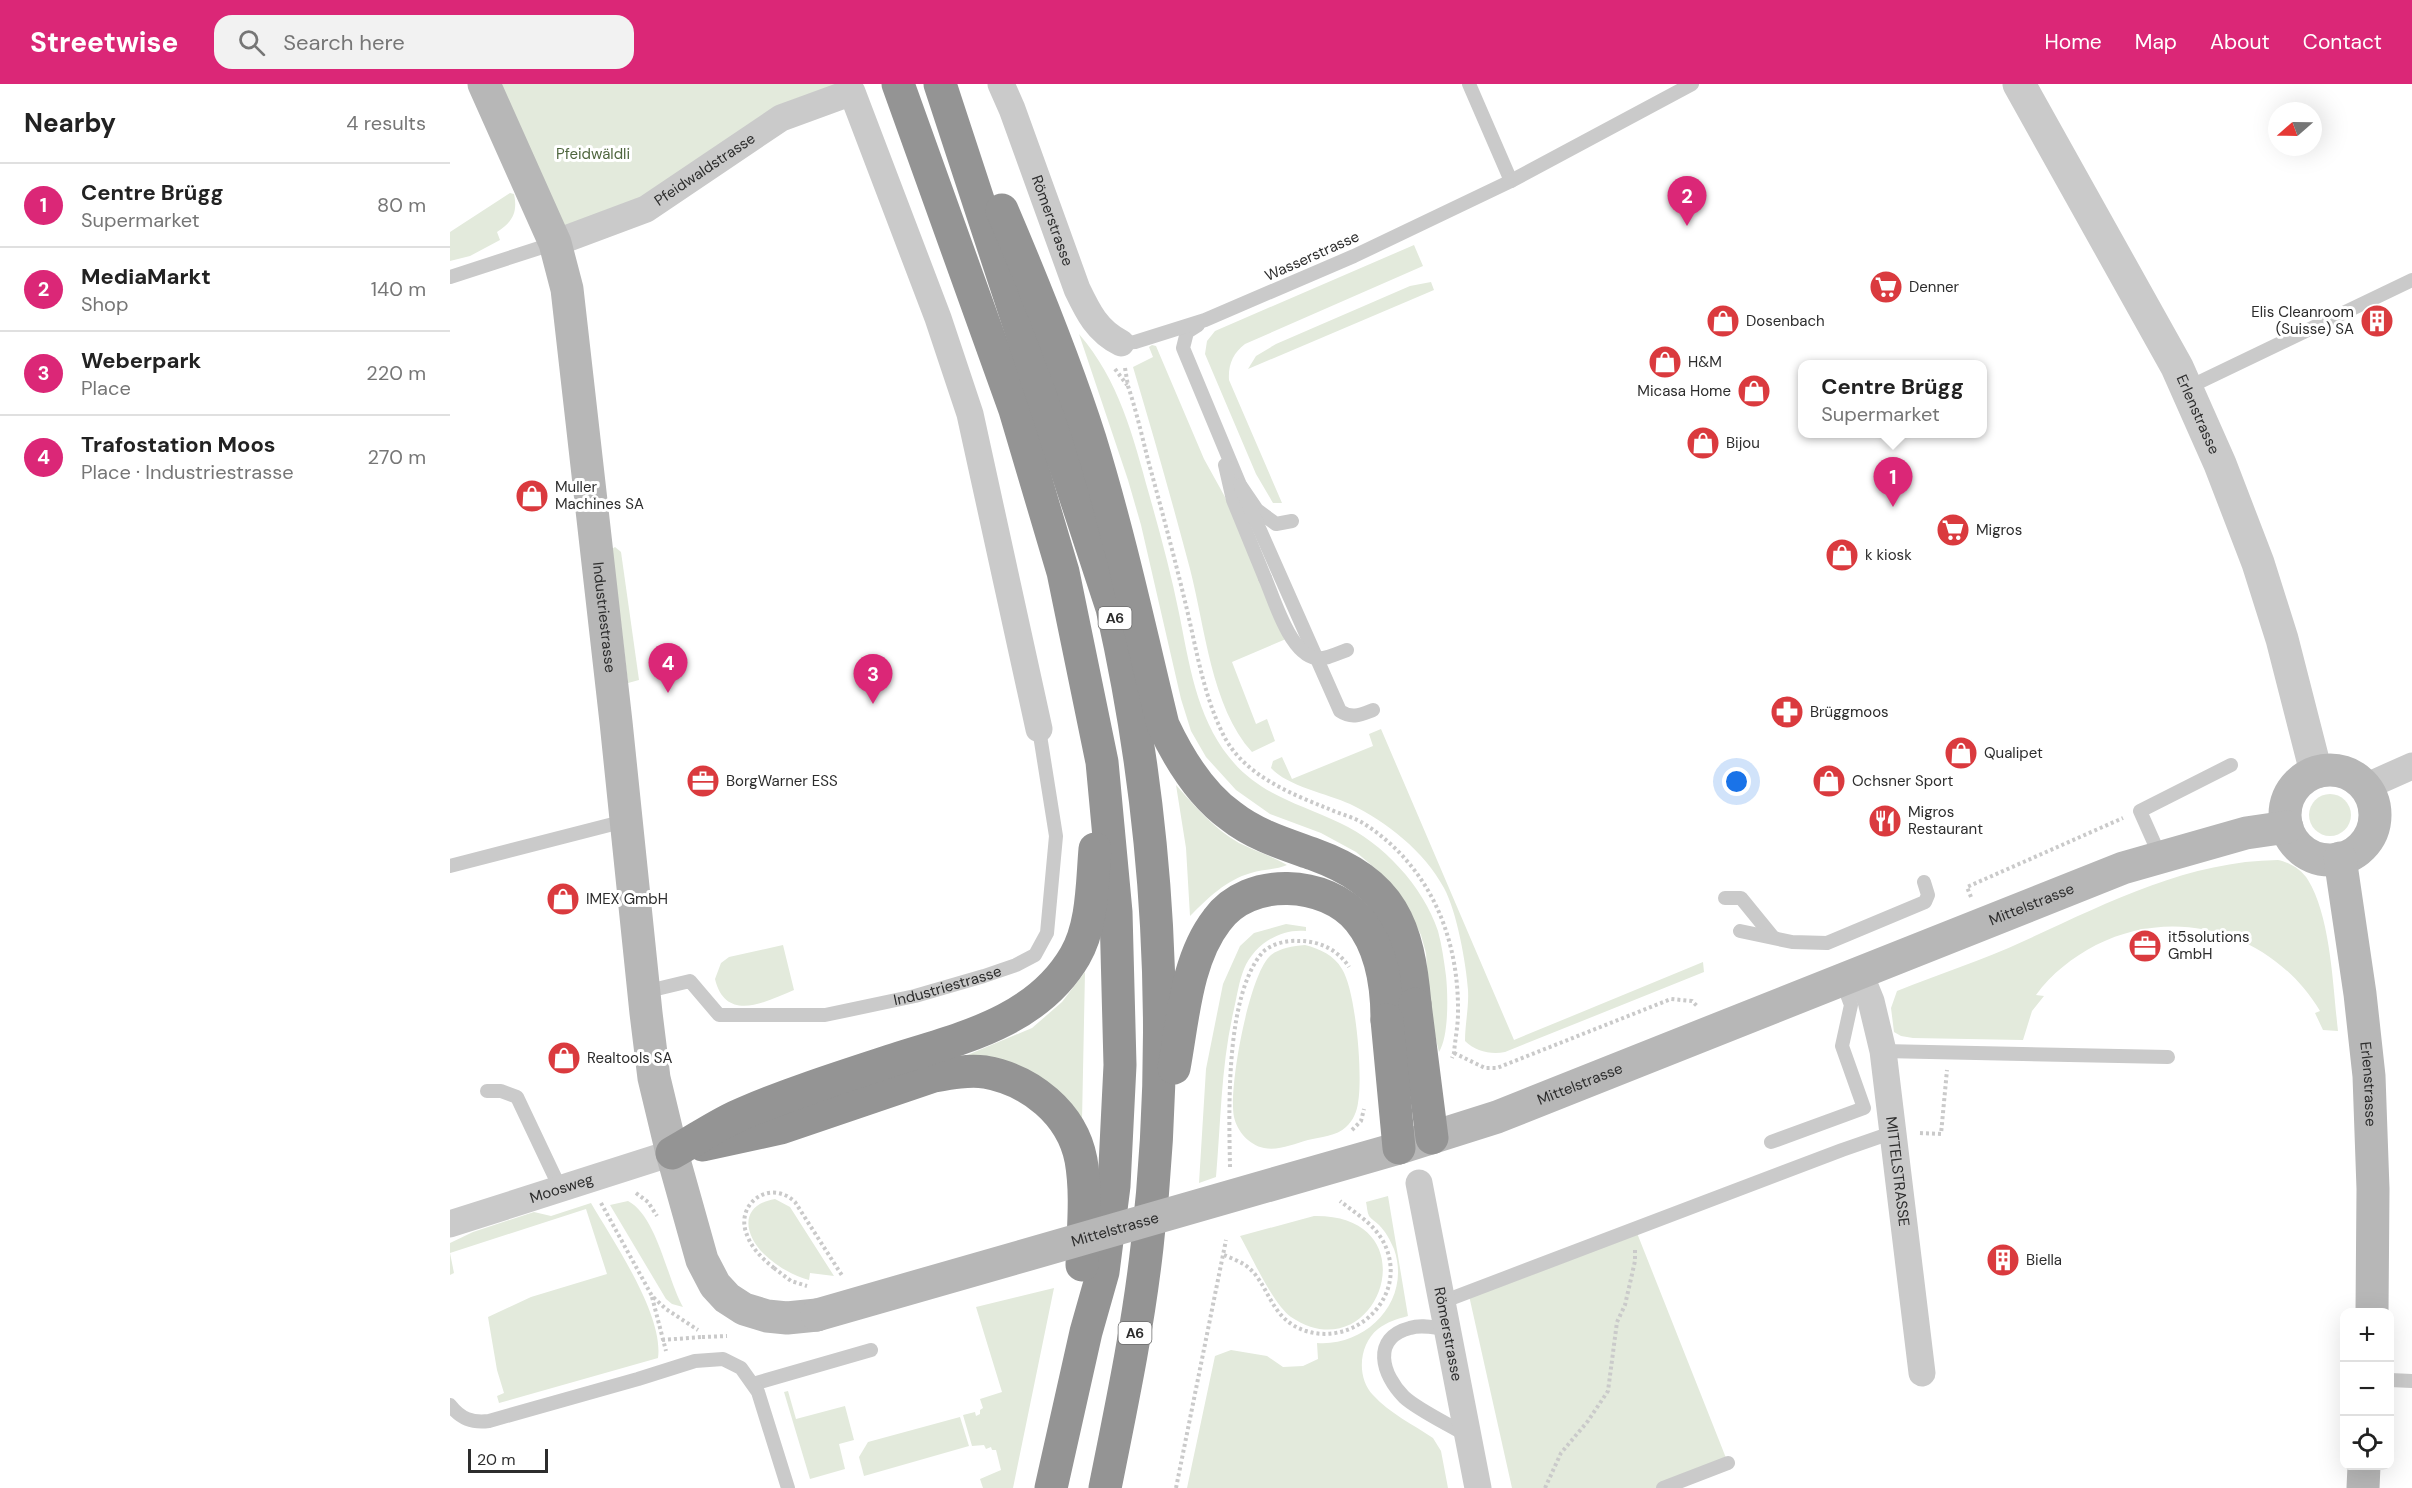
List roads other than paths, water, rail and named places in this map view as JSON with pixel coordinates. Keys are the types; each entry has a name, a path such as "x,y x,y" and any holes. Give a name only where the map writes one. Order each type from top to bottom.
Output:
{"highway":[{"path":"898,84 1018,421 1063,572 1102,762 1116,912 1120,1065 1114,1186 1103,1272 1086,1332 1051,1488"},
{"path":"941,84 989,181 1041,302 1086,428 1117,535 1164,725 1173,746 1207,795 1230,816 1265,837 1317,855 1354,873 1377,890 1392,909 1405,940 1401,1012 1399,1148"},
{"name":"A6","path":"941,84 1112,608 1126,670 1146,806 1156,918 1159,1070 1153,1176 1148,1246 1138,1316 1106,1488"},
{"path":"672,1153 742,1113 985,1030 1006,1020 1040,998 1059,979 1070,963 1084,933 1090,905 1102,762"},
{"path":"1153,1176 1190,983 1205,939 1218,919 1229,908 1243,899 1267,891 1290,888 1312,891 1336,901 1359,920 1373,944 1387,986 1401,1012 1432,1138"},
{"path":"672,1153 781,1128 934,1076 958,1072 983,1072 1019,1083 1038,1094 1055,1109 1069,1127 1080,1156 1085,1185 1081,1275 1086,1332"}],"main road":[{"name":"Industriestrasse","path":"484,84 555,243 567,290 654,1078 672,1153 702,1260 721,1292 744,1309 787,1318 817,1315"},
{"path":"2333,770 2356,778 2365,787 2372,801 2374,815 2372,830 2360,848 2340,858 2329,860 2307,854 2291,838 2285,816 2290,794 2297,784 2316,772 2333,770"},
{"name":"Mittelstrasse","path":"817,1315 852,1293 1399,1148 1497,1117 2124,868 2160,856 2246,834 2287,827"},
{"name":"Erlenstrasse","path":"2340,858 2360,994 2369,1076 2373,1188 2372,1308"},
{"path":"2363,1488 2364,1470"}],"street":[{"name":"Römerstrasse","path":"1001,84 1081,298 1100,329 1120,343"},
{"name":"Erlenstrasse","path":"2019,84 2151,319 2187,388 2220,464 2258,563 2295,685 2316,772"},
{"name":"Pfeidwaldstrasse","path":"555,243 646,209 781,118 852,92 934,307 969,414 1039,729"},
{"path":"2365,787 2412,766"},
{"name":"MITTELSTRASSE","path":"1851,978 1871,1001 1903,1133 1922,1373"},
{"name":"Moosweg","path":"450,1224 672,1153"},
{"name":"Römerstrasse","path":"1419,1183 1478,1488"}],"lane":[{"path":"1469,84 1511,182"},
{"name":"Wasserstrasse","path":"1120,343 1135,342 1205,320 1354,256 1511,182 1692,84"},
{"path":"450,277 555,243"},
{"path":"2187,388 2412,280"},
{"path":"1205,320 1187,332 1183,348 1240,485 1340,711 1347,716 1355,717 1373,710"},
{"path":"1216,425 1233,500 1289,634 1302,651 1315,658 1331,656 1347,650"},
{"path":"1240,485 1257,510 1276,524 1292,521"},
{"name":"Industriestrasse","path":"644,992 690,981 719,1015 825,1015 915,996 984,976 1016,965 1035,955 1047,933 1056,836 1039,729"},
{"path":"2160,856 2140,811 2231,765"},
{"path":"450,866 625,821"},
{"path":"1740,932 1772,936 1792,942 1818,944 1834,941 1925,902 1928,895 1924,882"},
{"path":"1725,898 1737,897 1746,903 1772,936"},
{"path":"1771,1142 1864,1108 1842,1046 1851,1005 1851,978"},
{"path":"1882,1051 2168,1057"},
{"path":"486,1091 501,1091 517,1097 561,1190"},
{"path":"1442,1302 1842,1150 1903,1133"},
{"path":"1448,1329 1420,1326 1399,1332 1388,1341 1384,1353 1384,1366 1392,1383 1406,1399 1468,1436"},
{"path":"753,1384 871,1350"},
{"path":"450,1405 459,1415 469,1420 489,1421 638,1379 695,1360 713,1358 733,1363 741,1368 753,1384 764,1407 788,1488"},
{"path":"2394,1380 2412,1381"},
{"path":"1663,1488 1728,1463"}],"place":[{"name":"MediaMarkt","path":"1687,226"},
{"name":"Denner","path":"1886,287"},
{"name":"Dosenbach","path":"1723,321"},
{"name":"Elis Cleanroom (Suisse) SA","path":"2377,321"},
{"name":"H&M","path":"1665,362"},
{"name":"Micasa Home","path":"1754,391"},
{"name":"Bijou","path":"1703,443"},
{"name":"Muller Machines SA","path":"532,496"},
{"name":"Centre Brügg","path":"1893,507"},
{"name":"Migros","path":"1953,530"},
{"name":"k kiosk","path":"1842,555"},
{"name":"Trafostation Moos","path":"668,693"},
{"name":"Weberpark","path":"873,704"},
{"name":"Brüggmoos","path":"1787,712"},
{"name":"Qualipet","path":"1961,753"},
{"name":"BorgWarner ESS","path":"703,781"},
{"name":"Ochsner Sport","path":"1829,781"},
{"name":"Migros Restaurant","path":"1885,821"},
{"name":"IMEX GmbH","path":"563,899"},
{"name":"it5solutions GmbH","path":"2145,946"},
{"name":"Realtools SA","path":"564,1058"},
{"name":"Biella","path":"2003,1260"}],"park label":[{"name":"Pfeidwäldli","path":"593,154"}]}
